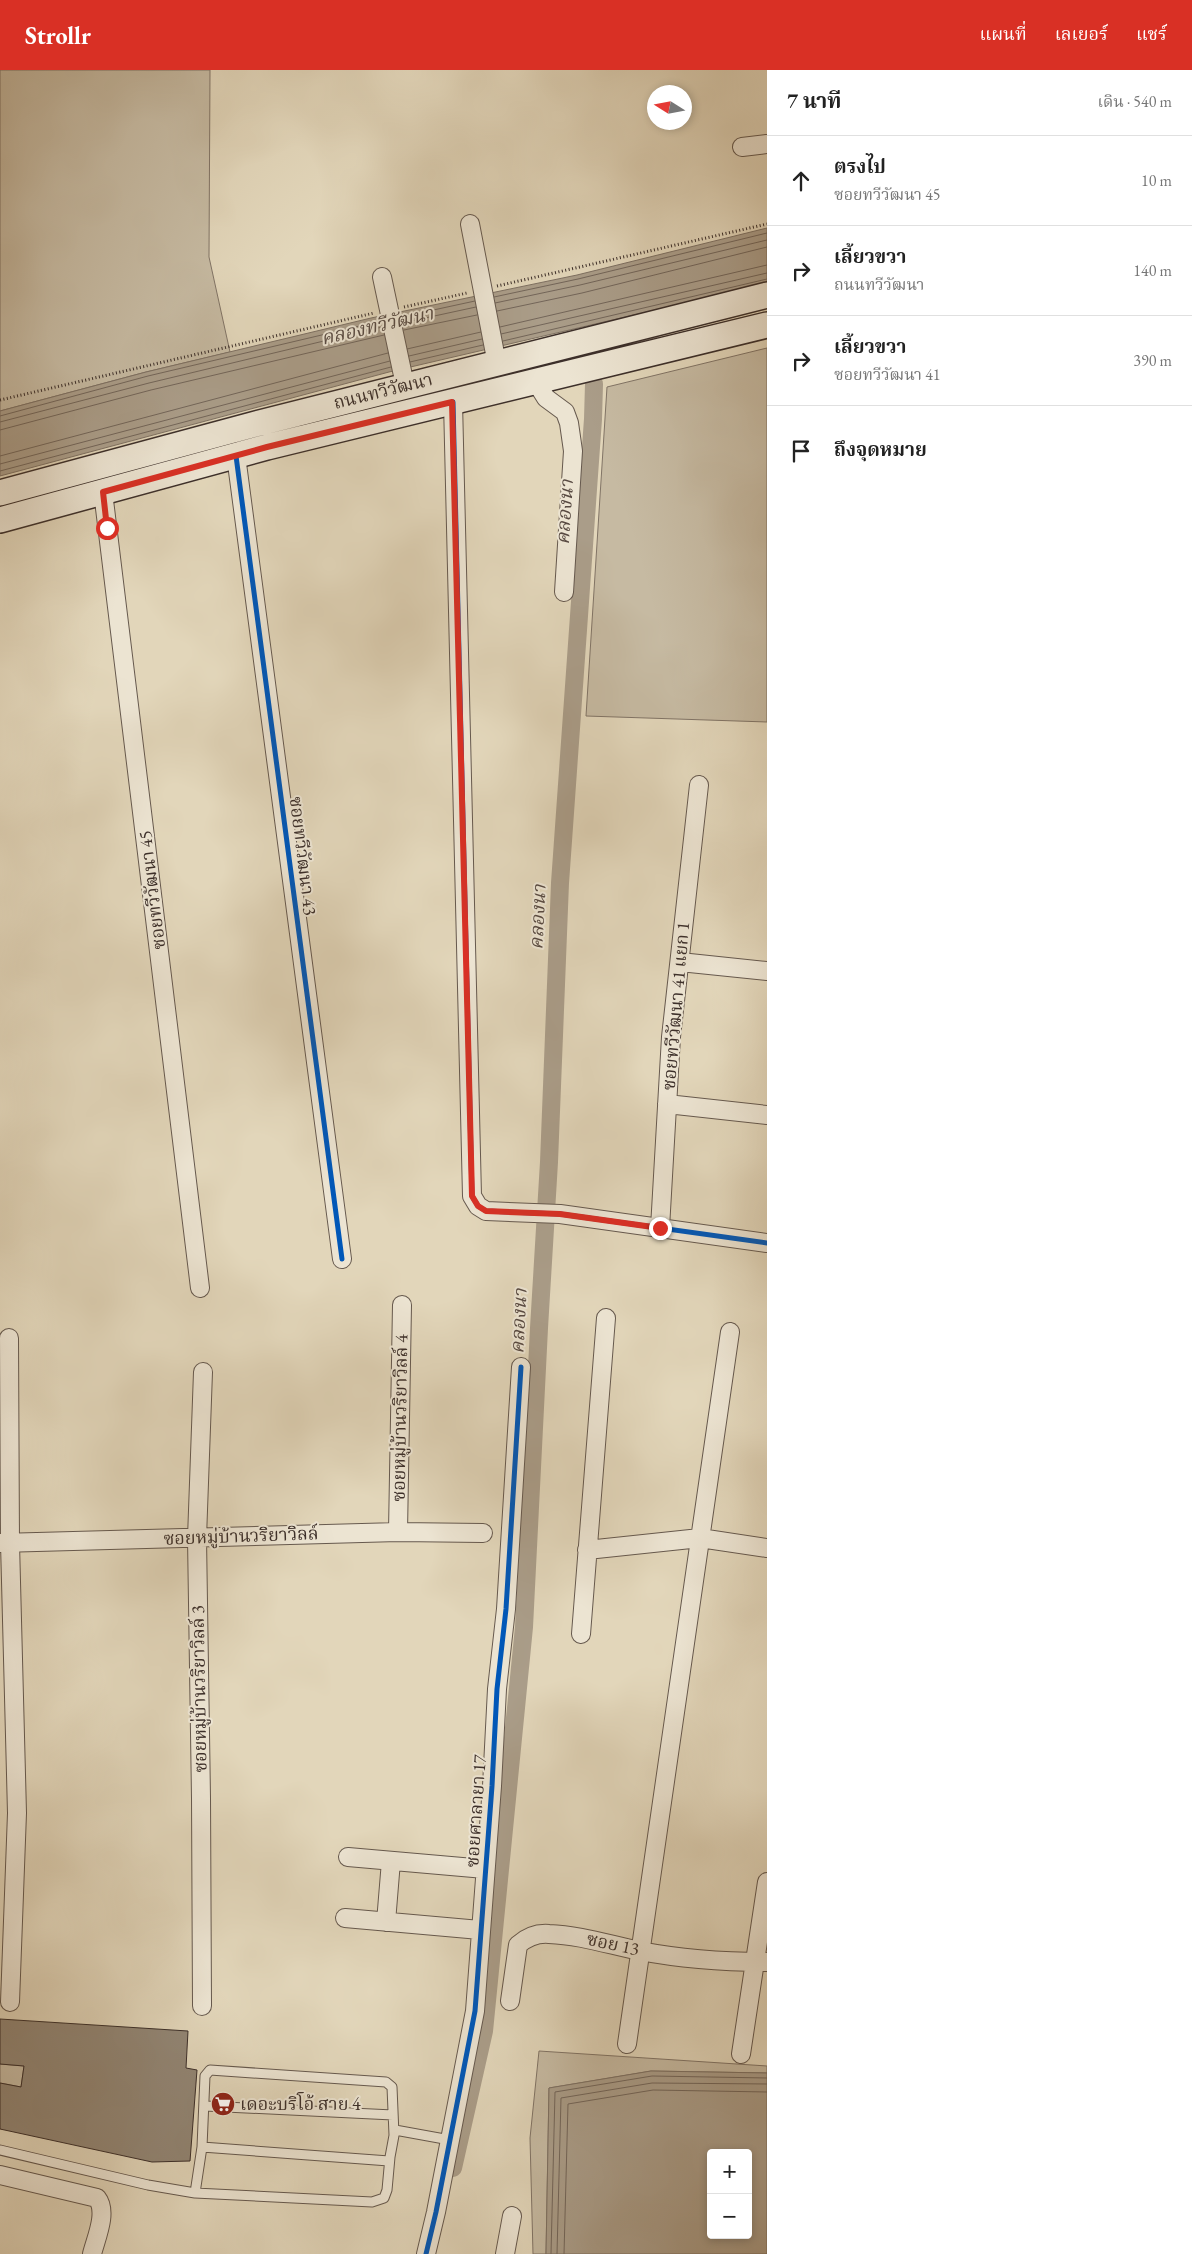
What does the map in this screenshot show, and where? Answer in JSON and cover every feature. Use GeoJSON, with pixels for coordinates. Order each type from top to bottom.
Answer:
{"type":"FeatureCollection","features":[{"type":"Feature","properties":{"kind":"main road","name":"ถนนทวีวัฒนา"},"geometry":{"type":"LineString","coordinates":[[0,493],[403,377],[495,354],[767,295]]}},
{"type":"Feature","properties":{"kind":"main road","name":"ถนนทวีวัฒนา"},"geometry":{"type":"LineString","coordinates":[[0,520],[236,456],[767,325]]}},
{"type":"Feature","properties":{"kind":"street"},"geometry":{"type":"LineString","coordinates":[[742,147],[767,144]]}},
{"type":"Feature","properties":{"kind":"street"},"geometry":{"type":"LineString","coordinates":[[470,224],[495,354]]}},
{"type":"Feature","properties":{"kind":"street"},"geometry":{"type":"LineString","coordinates":[[382,277],[403,377]]}},
{"type":"Feature","properties":{"kind":"street"},"geometry":{"type":"LineString","coordinates":[[536,382],[546,398],[565,412],[569,423],[573,451],[564,592]]}},
{"type":"Feature","properties":{"kind":"street"},"geometry":{"type":"LineString","coordinates":[[452,402],[472,1196],[478,1206],[486,1211],[560,1214],[767,1242]]}},
{"type":"Feature","properties":{"kind":"street","name":"ซอยทวีวัฒนา 43"},"geometry":{"type":"LineString","coordinates":[[236,456],[342,1259]]}},
{"type":"Feature","properties":{"kind":"street","name":"ซอยทวีวัฒนา 45"},"geometry":{"type":"LineString","coordinates":[[103,492],[200,1288]]}},
{"type":"Feature","properties":{"kind":"street","name":"ซอยทวีวัฒนา 41 แยก 1"},"geometry":{"type":"LineString","coordinates":[[660,1228],[671,1037],[699,785]]}},
{"type":"Feature","properties":{"kind":"street"},"geometry":{"type":"LineString","coordinates":[[680,962],[767,971]]}},
{"type":"Feature","properties":{"kind":"street"},"geometry":{"type":"LineString","coordinates":[[667,1104],[767,1115]]}},
{"type":"Feature","properties":{"kind":"street","name":"ซอยหมู่บ้านวริยาวิลล์ 4"},"geometry":{"type":"LineString","coordinates":[[398,1532],[402,1305]]}},
{"type":"Feature","properties":{"kind":"street"},"geometry":{"type":"LineString","coordinates":[[581,1634],[606,1318]]}},
{"type":"Feature","properties":{"kind":"street"},"geometry":{"type":"LineString","coordinates":[[627,2044],[730,1332]]}},
{"type":"Feature","properties":{"kind":"street"},"geometry":{"type":"LineString","coordinates":[[9,1338],[5,1543],[17,1813],[10,2002]]}},
{"type":"Feature","properties":{"kind":"street","name":"ซอยศาลายา 17"},"geometry":{"type":"LineString","coordinates":[[426,2254],[475,2011],[497,1689],[506,1609],[520,1367]]}},
{"type":"Feature","properties":{"kind":"street","name":"ซอยหมู่บ้านวริยาวิลล์ 3"},"geometry":{"type":"LineString","coordinates":[[202,2006],[197,1538],[203,1372]]}},
{"type":"Feature","properties":{"kind":"street","name":"ซอยหมู่บ้านวริยาวิลล์"},"geometry":{"type":"LineString","coordinates":[[5,1543],[398,1532],[483,1533]]}},
{"type":"Feature","properties":{"kind":"street"},"geometry":{"type":"LineString","coordinates":[[588,1550],[700,1538],[767,1548]]}},
{"type":"Feature","properties":{"kind":"street"},"geometry":{"type":"LineString","coordinates":[[348,1857],[486,1869]]}},
{"type":"Feature","properties":{"kind":"street"},"geometry":{"type":"LineString","coordinates":[[386,1922],[390,1861]]}},
{"type":"Feature","properties":{"kind":"street"},"geometry":{"type":"LineString","coordinates":[[741,2054],[761,1962],[767,1882]]}},
{"type":"Feature","properties":{"kind":"street"},"geometry":{"type":"LineString","coordinates":[[345,1918],[480,1930]]}},
{"type":"Feature","properties":{"kind":"street","name":"ซอย 13"},"geometry":{"type":"LineString","coordinates":[[510,2001],[518,1945],[528,1936],[547,1934],[573,1936],[641,1951],[693,1959],[761,1962]]}},
{"type":"Feature","properties":{"kind":"street"},"geometry":{"type":"LineString","coordinates":[[0,2175],[97,2198],[102,2211],[92,2254]]}},
{"type":"Feature","properties":{"kind":"street"},"geometry":{"type":"LineString","coordinates":[[505,2254],[512,2216]]}},
{"type":"Feature","properties":{"kind":"lane"},"geometry":{"type":"LineString","coordinates":[[195,2193],[202,2147],[205,2076],[210,2070],[386,2082],[392,2087],[394,2135]]}},
{"type":"Feature","properties":{"kind":"lane"},"geometry":{"type":"LineString","coordinates":[[205,2106],[393,2115]]}},
{"type":"Feature","properties":{"kind":"lane"},"geometry":{"type":"LineString","coordinates":[[0,2150],[148,2185],[195,2193],[372,2202],[384,2198],[387,2190],[389,2162],[395,2130],[450,2140]]}},
{"type":"Feature","properties":{"kind":"lane"},"geometry":{"type":"LineString","coordinates":[[202,2147],[389,2162]]}},
{"type":"Feature","properties":{"kind":"shaded area"},"geometry":{"type":"Polygon","coordinates":[[[0,70],[210,70],[209,257],[230,352],[0,411],[0,70]]]}},
{"type":"Feature","properties":{"kind":"shaded area"},"geometry":{"type":"Polygon","coordinates":[[[767,348],[767,722],[586,716],[607,387],[767,348]]]}},
{"type":"Feature","properties":{"kind":"shaded area"},"geometry":{"type":"Polygon","coordinates":[[[539,2051],[767,2066],[767,2073],[651,2071],[549,2088],[546,2254],[533,2254],[530,2138],[539,2051]]]}},
{"type":"Feature","properties":{"kind":"shaded area"},"geometry":{"type":"Polygon","coordinates":[[[0,2064],[24,2066],[21,2087],[0,2083],[0,2064]]]}},
{"type":"Feature","properties":{"kind":"water","name":"คลองทวีวัฒนา"},"geometry":{"type":"Polygon","coordinates":[[[767,228],[767,284],[389,372],[0,476],[0,411],[146,372],[371,318],[577,275],[767,228]]]}},
{"type":"Feature","properties":{"kind":"water"},"geometry":{"type":"Polygon","coordinates":[[[651,2071],[767,2073],[767,2254],[546,2254],[549,2088],[651,2071]]]}},
{"type":"Feature","properties":{"kind":"building"},"geometry":{"type":"Polygon","coordinates":[[[0,2019],[188,2031],[186,2068],[197,2070],[190,2161],[152,2162],[0,2129],[0,2083],[21,2087],[24,2066],[0,2064],[0,2019]]]}},
{"type":"Feature","properties":{"kind":"waterway","name":"คลองนา"},"geometry":{"type":"LineString","coordinates":[[453,2168],[484,2031],[524,1627],[549,1162],[560,883],[594,384]]}},
{"type":"Feature","properties":{"kind":"cycle path"},"geometry":{"type":"LineString","coordinates":[[453,402],[472,1196],[478,1206],[486,1211],[560,1214],[767,1243]]}},
{"type":"Feature","properties":{"kind":"cycle path"},"geometry":{"type":"LineString","coordinates":[[236,456],[342,1259]]}},
{"type":"Feature","properties":{"kind":"cycle path"},"geometry":{"type":"LineString","coordinates":[[426,2254],[436,2212],[475,2011],[492,1786],[497,1689],[506,1609],[521,1367]]}},
{"type":"Feature","properties":{"kind":"place","name":"เดอะบริโอ้ สาย 4"},"geometry":{"type":"Point","coordinates":[223,2104]}},
{"type":"Feature","properties":{"kind":"route"},"geometry":{"type":"LineString","coordinates":[[107,528],[103,492],[267,447],[452,402],[472,1196],[478,1206],[486,1211],[560,1214],[660,1228]]}}]}
